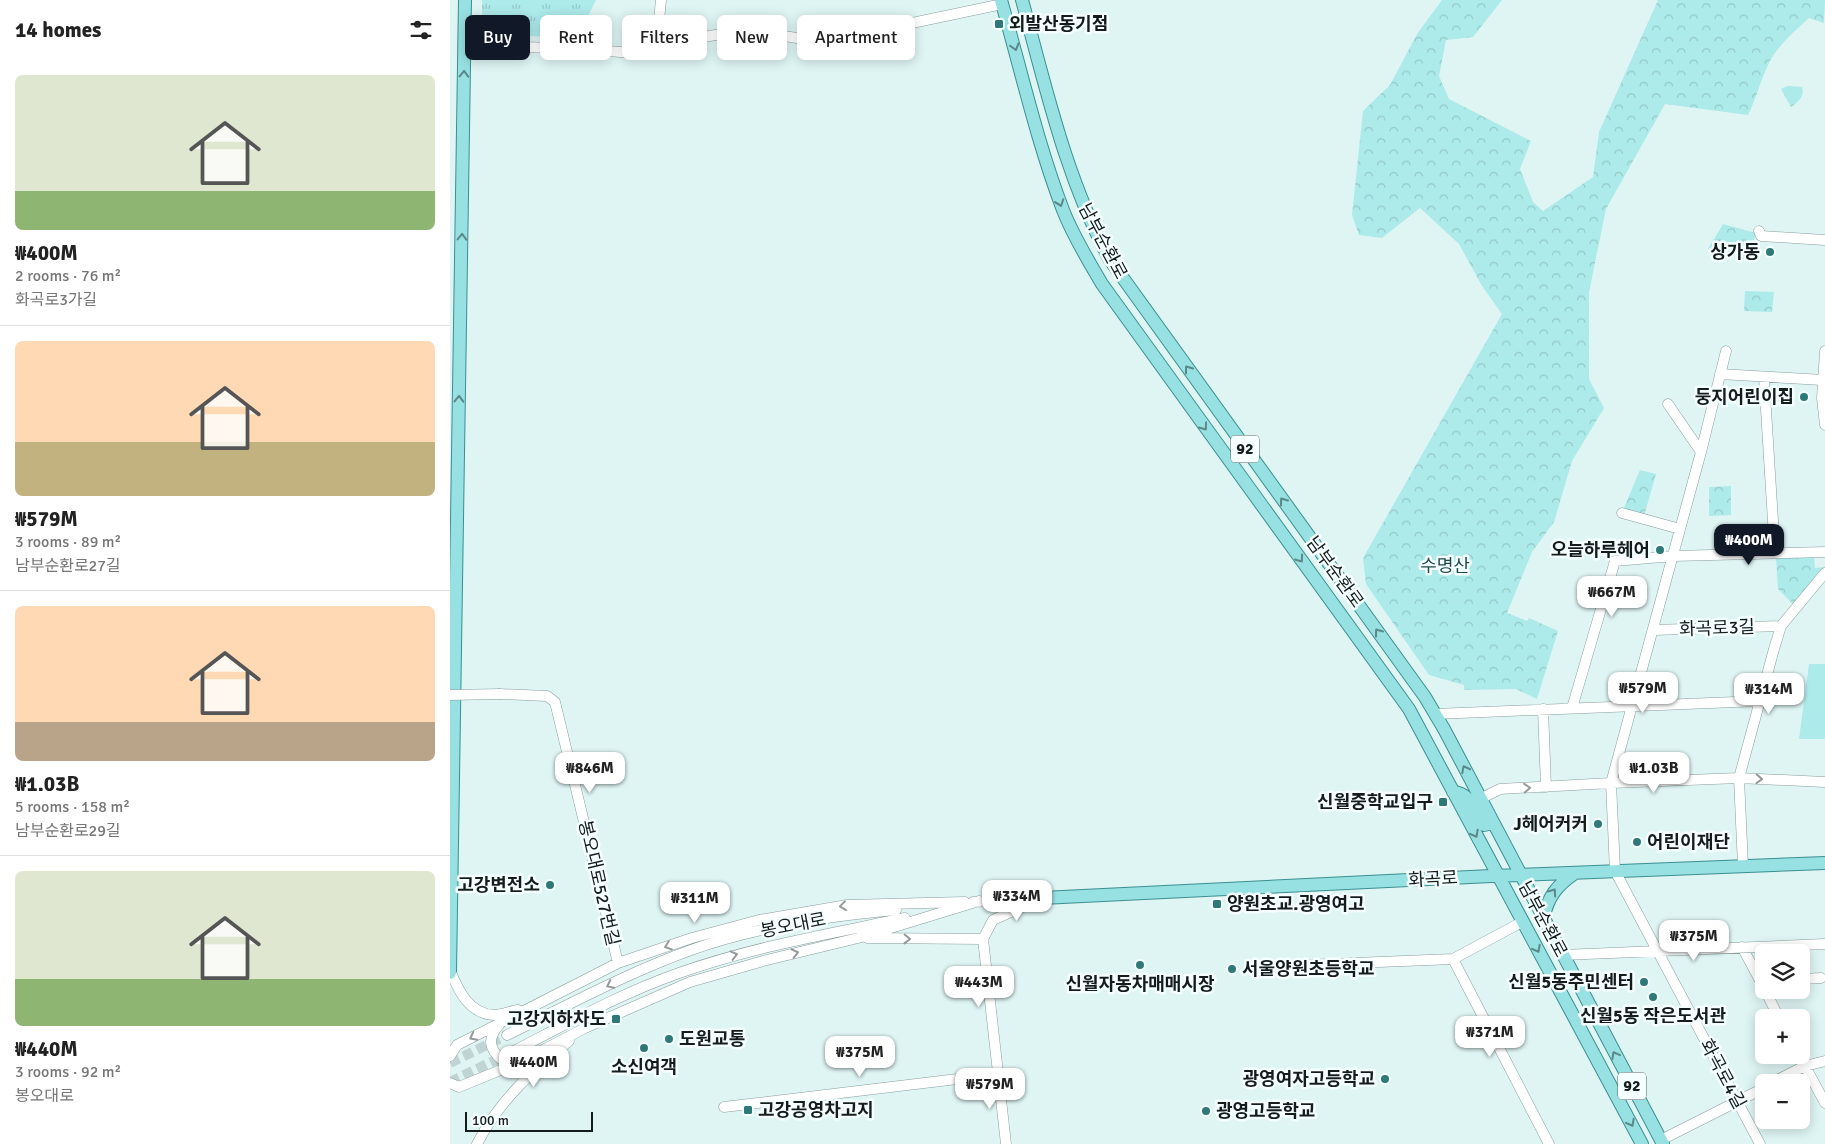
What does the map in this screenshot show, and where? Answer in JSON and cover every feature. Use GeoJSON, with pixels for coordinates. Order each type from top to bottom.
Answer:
{"type":"FeatureCollection","features":[{"type":"Feature","properties":{"kind":"main road"},"geometry":{"type":"LineString","coordinates":[[465,0],[465,15]]}},
{"type":"Feature","properties":{"kind":"main road","name":"남부순환로"},"geometry":{"type":"LineString","coordinates":[[1022,0],[1065,156],[1083,205],[1110,260],[1425,697],[1662,1142]]}},
{"type":"Feature","properties":{"kind":"main road","name":"남부순환로"},"geometry":{"type":"LineString","coordinates":[[1002,2],[1051,177],[1063,211],[1080,248],[1113,300],[1409,709],[1642,1144]]}},
{"type":"Feature","properties":{"kind":"main road"},"geometry":{"type":"LineString","coordinates":[[450,971],[465,45]]}},
{"type":"Feature","properties":{"kind":"main road"},"geometry":{"type":"LineString","coordinates":[[1453,792],[1464,795],[1471,802],[1484,825],[1489,824],[1491,820]]}},
{"type":"Feature","properties":{"kind":"main road","name":"화곡로"},"geometry":{"type":"LineString","coordinates":[[1042,898],[1497,875],[1825,863]]}},
{"type":"Feature","properties":{"kind":"main road"},"geometry":{"type":"LineString","coordinates":[[1543,919],[1546,904],[1555,888],[1575,873]]}},
{"type":"Feature","properties":{"kind":"main road"},"geometry":{"type":"LineString","coordinates":[[1523,925],[1526,919],[1533,917],[1546,937],[1552,937]]}},
{"type":"Feature","properties":{"kind":"street"},"geometry":{"type":"LineString","coordinates":[[660,15],[661,0]]}},
{"type":"Feature","properties":{"kind":"street","name":"남부순환로"},"geometry":{"type":"LineString","coordinates":[[707,37],[728,33],[760,32],[822,42],[1002,2]]}},
{"type":"Feature","properties":{"kind":"street","name":"남부순환로"},"geometry":{"type":"LineString","coordinates":[[530,47],[622,52]]}},
{"type":"Feature","properties":{"kind":"street"},"geometry":{"type":"LineString","coordinates":[[1759,231],[1761,236],[1825,240]]}},
{"type":"Feature","properties":{"kind":"street","name":"화곡로3길"},"geometry":{"type":"LineString","coordinates":[[1616,871],[1611,783],[1701,452],[1726,351]]}},
{"type":"Feature","properties":{"kind":"street"},"geometry":{"type":"LineString","coordinates":[[1825,351],[1823,380],[1825,425]]}},
{"type":"Feature","properties":{"kind":"street"},"geometry":{"type":"LineString","coordinates":[[1720,374],[1823,380]]}},
{"type":"Feature","properties":{"kind":"street"},"geometry":{"type":"LineString","coordinates":[[1764,378],[1775,553]]}},
{"type":"Feature","properties":{"kind":"street"},"geometry":{"type":"LineString","coordinates":[[1668,404],[1701,452]]}},
{"type":"Feature","properties":{"kind":"street"},"geometry":{"type":"LineString","coordinates":[[1622,514],[1680,529]]}},
{"type":"Feature","properties":{"kind":"street"},"geometry":{"type":"LineString","coordinates":[[1572,708],[1615,561],[1673,556],[1825,552]]}},
{"type":"Feature","properties":{"kind":"street"},"geometry":{"type":"LineString","coordinates":[[1743,866],[1738,778],[1781,626],[1825,573]]}},
{"type":"Feature","properties":{"kind":"street","name":"화곡로3길"},"geometry":{"type":"LineString","coordinates":[[1653,630],[1781,626]]}},
{"type":"Feature","properties":{"kind":"street","name":"봉오대로527번길"},"geometry":{"type":"LineString","coordinates":[[450,695],[500,694],[547,696],[555,702],[618,964]]}},
{"type":"Feature","properties":{"kind":"street"},"geometry":{"type":"LineString","coordinates":[[1435,714],[1760,701]]}},
{"type":"Feature","properties":{"kind":"street"},"geometry":{"type":"LineString","coordinates":[[1543,709],[1546,787]]}},
{"type":"Feature","properties":{"kind":"street"},"geometry":{"type":"LineString","coordinates":[[1480,800],[1500,790],[1611,783],[1738,778],[1825,782]]}},
{"type":"Feature","properties":{"kind":"street","name":"화곡로4길"},"geometry":{"type":"LineString","coordinates":[[1616,871],[1760,1144]]}},
{"type":"Feature","properties":{"kind":"street"},"geometry":{"type":"LineString","coordinates":[[1006,1144],[983,939],[994,920],[1042,898]]}},
{"type":"Feature","properties":{"kind":"street","name":"봉오대로"},"geometry":{"type":"LineString","coordinates":[[508,1035],[626,977],[691,950],[746,934],[848,914],[1042,898]]}},
{"type":"Feature","properties":{"kind":"street"},"geometry":{"type":"LineString","coordinates":[[450,1056],[457,1045],[618,964],[692,938],[759,920],[847,905],[979,902]]}},
{"type":"Feature","properties":{"kind":"street"},"geometry":{"type":"LineString","coordinates":[[450,1083],[458,1087],[520,1062],[585,1028],[690,982],[763,961],[858,938],[979,902]]}},
{"type":"Feature","properties":{"kind":"street","name":"봉오대로"},"geometry":{"type":"LineString","coordinates":[[514,1051],[627,994],[678,973],[730,956],[979,902]]}},
{"type":"Feature","properties":{"kind":"street"},"geometry":{"type":"LineString","coordinates":[[1306,965],[1453,959],[1523,925]]}},
{"type":"Feature","properties":{"kind":"street"},"geometry":{"type":"LineString","coordinates":[[858,938],[983,939]]}},
{"type":"Feature","properties":{"kind":"street"},"geometry":{"type":"LineString","coordinates":[[1562,955],[1825,944]]}},
{"type":"Feature","properties":{"kind":"street"},"geometry":{"type":"LineString","coordinates":[[1742,947],[1755,972]]}},
{"type":"Feature","properties":{"kind":"street"},"geometry":{"type":"LineString","coordinates":[[1453,959],[1549,1144]]}},
{"type":"Feature","properties":{"kind":"street"},"geometry":{"type":"LineString","coordinates":[[450,971],[456,987],[467,1003],[485,1012],[495,1015],[531,1007]]}},
{"type":"Feature","properties":{"kind":"street"},"geometry":{"type":"LineString","coordinates":[[1810,979],[1821,978]]}},
{"type":"Feature","properties":{"kind":"street"},"geometry":{"type":"LineString","coordinates":[[502,1022],[494,1030],[490,1040],[491,1049],[502,1060],[520,1062]]}},
{"type":"Feature","properties":{"kind":"street"},"geometry":{"type":"LineString","coordinates":[[477,1144],[498,1110],[517,1086],[585,1028]]}},
{"type":"Feature","properties":{"kind":"street"},"geometry":{"type":"LineString","coordinates":[[1790,1074],[1805,1066],[1825,1061]]}},
{"type":"Feature","properties":{"kind":"street"},"geometry":{"type":"LineString","coordinates":[[1805,1066],[1825,1103]]}},
{"type":"Feature","properties":{"kind":"street"},"geometry":{"type":"LineString","coordinates":[[724,1108],[999,1074]]}},
{"type":"Feature","properties":{"kind":"street"},"geometry":{"type":"LineString","coordinates":[[1662,1142],[1755,1092]]}},
{"type":"Feature","properties":{"kind":"green space"},"geometry":{"type":"Polygon","coordinates":[[[482,0],[596,0],[588,15],[540,15],[540,36],[530,36],[530,15],[482,15],[482,0]]]}},
{"type":"Feature","properties":{"kind":"green space","name":"수명산"},"geometry":{"type":"Polygon","coordinates":[[[1442,0],[1502,0],[1473,37],[1446,40],[1439,76],[1449,99],[1531,141],[1520,169],[1533,202],[1543,211],[1593,177],[1599,132],[1658,0],[1825,0],[1824,23],[1809,18],[1786,40],[1771,58],[1748,115],[1665,104],[1606,209],[1589,292],[1589,379],[1604,408],[1572,461],[1554,522],[1532,552],[1507,613],[1527,621],[1529,618],[1558,631],[1537,699],[1516,689],[1464,690],[1464,685],[1429,675],[1366,584],[1363,558],[1502,314],[1482,286],[1459,244],[1420,208],[1382,238],[1359,235],[1352,215],[1363,111],[1390,85],[1417,34],[1442,0]]]}},
{"type":"Feature","properties":{"kind":"green space"},"geometry":{"type":"Polygon","coordinates":[[[1787,86],[1802,87],[1803,91],[1800,99],[1791,107],[1781,89],[1787,86]]]}},
{"type":"Feature","properties":{"kind":"green space"},"geometry":{"type":"Polygon","coordinates":[[[1723,224],[1756,233],[1748,260],[1708,249],[1723,224]]]}},
{"type":"Feature","properties":{"kind":"green space"},"geometry":{"type":"Polygon","coordinates":[[[1745,291],[1774,292],[1772,312],[1744,311],[1745,291]]]}},
{"type":"Feature","properties":{"kind":"green space"},"geometry":{"type":"Polygon","coordinates":[[[1640,470],[1656,474],[1644,516],[1623,510],[1640,470]]]}},
{"type":"Feature","properties":{"kind":"green space"},"geometry":{"type":"Polygon","coordinates":[[[1731,486],[1731,515],[1709,516],[1709,487],[1731,486]]]}},
{"type":"Feature","properties":{"kind":"green space"},"geometry":{"type":"Polygon","coordinates":[[[1814,556],[1815,568],[1825,567],[1793,604],[1778,589],[1776,557],[1814,556]]]}},
{"type":"Feature","properties":{"kind":"green space"},"geometry":{"type":"Polygon","coordinates":[[[1809,664],[1825,664],[1825,739],[1799,739],[1809,664]]]}},
{"type":"Feature","properties":{"kind":"tunnel"},"geometry":{"type":"LineString","coordinates":[[450,1063],[507,1035]]}},
{"type":"Feature","properties":{"kind":"tunnel"},"geometry":{"type":"LineString","coordinates":[[450,1082],[514,1051]]}},
{"type":"Feature","properties":{"kind":"place","name":"외발산동기점"},"geometry":{"type":"Point","coordinates":[999,24]}},
{"type":"Feature","properties":{"kind":"place","name":"상가동"},"geometry":{"type":"Point","coordinates":[1770,252]}},
{"type":"Feature","properties":{"kind":"place","name":"둥지어린이집"},"geometry":{"type":"Point","coordinates":[1804,397]}},
{"type":"Feature","properties":{"kind":"place","name":"오늘하루헤어"},"geometry":{"type":"Point","coordinates":[1660,550]}},
{"type":"Feature","properties":{"kind":"place","name":"신월중학교입구"},"geometry":{"type":"Point","coordinates":[1443,802]}},
{"type":"Feature","properties":{"kind":"place","name":"J헤어커커"},"geometry":{"type":"Point","coordinates":[1598,824]}},
{"type":"Feature","properties":{"kind":"place","name":"어린이재단"},"geometry":{"type":"Point","coordinates":[1637,842]}},
{"type":"Feature","properties":{"kind":"place","name":"고강변전소"},"geometry":{"type":"Point","coordinates":[550,885]}},
{"type":"Feature","properties":{"kind":"place","name":"양원초교.광영여고"},"geometry":{"type":"Point","coordinates":[1217,904]}},
{"type":"Feature","properties":{"kind":"place","name":"신월자동차매매시장"},"geometry":{"type":"Point","coordinates":[1140,965]}},
{"type":"Feature","properties":{"kind":"place","name":"서울양원초등학교"},"geometry":{"type":"Point","coordinates":[1232,969]}},
{"type":"Feature","properties":{"kind":"place","name":"신월5동주민센터"},"geometry":{"type":"Point","coordinates":[1644,982]}},
{"type":"Feature","properties":{"kind":"place","name":"신월5동 작은도서관"},"geometry":{"type":"Point","coordinates":[1653,997]}},
{"type":"Feature","properties":{"kind":"place","name":"고강지하차도"},"geometry":{"type":"Point","coordinates":[616,1019]}},
{"type":"Feature","properties":{"kind":"place","name":"도원교통"},"geometry":{"type":"Point","coordinates":[669,1039]}},
{"type":"Feature","properties":{"kind":"place","name":"소신여객"},"geometry":{"type":"Point","coordinates":[644,1048]}},
{"type":"Feature","properties":{"kind":"place","name":"광영여자고등학교"},"geometry":{"type":"Point","coordinates":[1385,1079]}},
{"type":"Feature","properties":{"kind":"place","name":"고강공영차고지"},"geometry":{"type":"Point","coordinates":[748,1110]}},
{"type":"Feature","properties":{"kind":"place","name":"광영고등학교"},"geometry":{"type":"Point","coordinates":[1206,1111]}}]}
